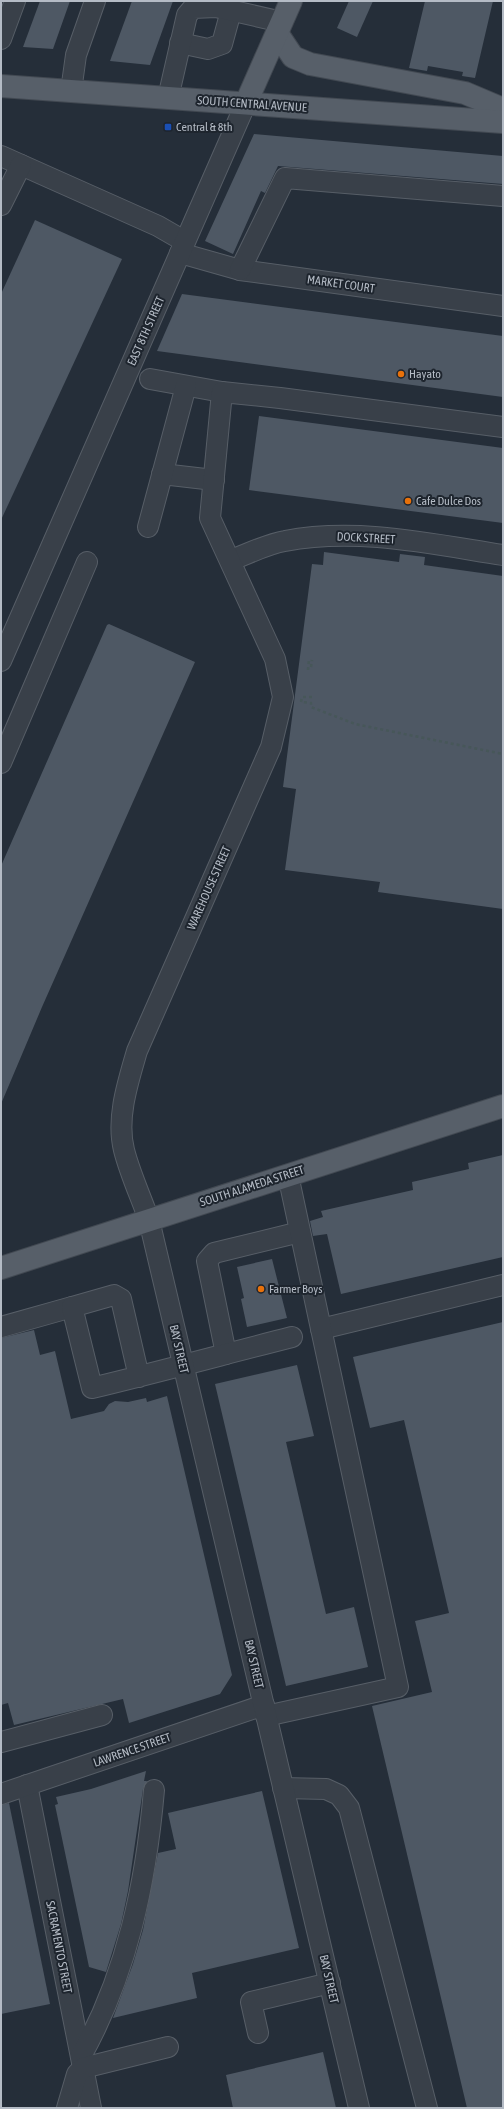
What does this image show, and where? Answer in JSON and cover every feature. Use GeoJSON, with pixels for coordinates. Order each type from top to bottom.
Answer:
{"type":"FeatureCollection","features":[{"type":"Feature","properties":{"kind":"main road","name":"EAST 8TH STREET"},"geometry":{"type":"LineString","coordinates":[[246,103],[291,1]]}},
{"type":"Feature","properties":{"kind":"main road"},"geometry":{"type":"LineString","coordinates":[[279,28],[294,57],[310,64],[465,93],[503,109]]}},
{"type":"Feature","properties":{"kind":"main road","name":"SOUTH CENTRAL AVENUE"},"geometry":{"type":"LineString","coordinates":[[1,86],[503,122]]}},
{"type":"Feature","properties":{"kind":"main road","name":"SOUTH ALAMEDA STREET"},"geometry":{"type":"LineString","coordinates":[[1,1268],[503,1106]]}},
{"type":"Feature","properties":{"kind":"street"},"geometry":{"type":"LineString","coordinates":[[1,39],[15,1]]}},
{"type":"Feature","properties":{"kind":"street"},"geometry":{"type":"LineString","coordinates":[[71,92],[76,55],[95,1]]}},
{"type":"Feature","properties":{"kind":"street"},"geometry":{"type":"LineString","coordinates":[[168,98],[186,15],[193,8],[216,7],[279,28]]}},
{"type":"Feature","properties":{"kind":"street"},"geometry":{"type":"LineString","coordinates":[[180,43],[208,48],[222,44],[231,11]]}},
{"type":"Feature","properties":{"kind":"street","name":"EAST 8TH STREET"},"geometry":{"type":"LineString","coordinates":[[1,661],[246,103]]}},
{"type":"Feature","properties":{"kind":"street","name":"MARKET COURT"},"geometry":{"type":"LineString","coordinates":[[1,156],[158,226],[182,247],[240,270],[503,306]]}},
{"type":"Feature","properties":{"kind":"street"},"geometry":{"type":"LineString","coordinates":[[1,205],[21,165]]}},
{"type":"Feature","properties":{"kind":"street"},"geometry":{"type":"LineString","coordinates":[[240,270],[285,178],[503,196]]}},
{"type":"Feature","properties":{"kind":"street"},"geometry":{"type":"LineString","coordinates":[[150,379],[222,392],[280,398],[503,427]]}},
{"type":"Feature","properties":{"kind":"street"},"geometry":{"type":"LineString","coordinates":[[148,527],[186,386]]}},
{"type":"Feature","properties":{"kind":"street","name":"WAREHOUSE STREET"},"geometry":{"type":"LineString","coordinates":[[148,1220],[124,1150],[122,1120],[129,1076],[137,1051],[271,747],[283,697],[275,658],[231,560],[210,518],[222,392]]}},
{"type":"Feature","properties":{"kind":"street"},"geometry":{"type":"LineString","coordinates":[[162,474],[214,480]]}},
{"type":"Feature","properties":{"kind":"street","name":"DOCK STREET"},"geometry":{"type":"LineString","coordinates":[[231,560],[284,541],[338,536],[389,539],[503,555]]}},
{"type":"Feature","properties":{"kind":"street"},"geometry":{"type":"LineString","coordinates":[[1,763],[88,562]]}},
{"type":"Feature","properties":{"kind":"street"},"geometry":{"type":"LineString","coordinates":[[288,1175],[321,1329],[503,1285]]}},
{"type":"Feature","properties":{"kind":"street","name":"BAY STREET"},"geometry":{"type":"LineString","coordinates":[[148,1220],[359,2108]]}},
{"type":"Feature","properties":{"kind":"street"},"geometry":{"type":"LineString","coordinates":[[226,1354],[207,1261],[214,1253],[300,1232]]}},
{"type":"Feature","properties":{"kind":"street"},"geometry":{"type":"LineString","coordinates":[[1,1327],[114,1295],[121,1299],[139,1377]]}},
{"type":"Feature","properties":{"kind":"street"},"geometry":{"type":"LineString","coordinates":[[72,1307],[92,1388],[292,1337]]}},
{"type":"Feature","properties":{"kind":"street","name":"LAWRENCE STREET"},"geometry":{"type":"LineString","coordinates":[[1,1794],[265,1711],[398,1687],[321,1329]]}},
{"type":"Feature","properties":{"kind":"street"},"geometry":{"type":"LineString","coordinates":[[1,1742],[102,1715]]}},
{"type":"Feature","properties":{"kind":"street","name":"SACRAMENTO STREET"},"geometry":{"type":"LineString","coordinates":[[28,1786],[92,2108]]}},
{"type":"Feature","properties":{"kind":"street"},"geometry":{"type":"LineString","coordinates":[[283,1788],[326,1789],[338,1795],[349,1808],[427,2108]]}},
{"type":"Feature","properties":{"kind":"street"},"geometry":{"type":"LineString","coordinates":[[67,2108],[77,2074],[106,2008],[133,1924],[148,1852],[154,1790]]}},
{"type":"Feature","properties":{"kind":"street"},"geometry":{"type":"LineString","coordinates":[[258,2034],[251,2002],[330,1983]]}},
{"type":"Feature","properties":{"kind":"street"},"geometry":{"type":"LineString","coordinates":[[82,2062],[168,2047]]}},
{"type":"Feature","properties":{"kind":"path"},"geometry":{"type":"LineString","coordinates":[[308,670],[311,659],[311,667]]}},
{"type":"Feature","properties":{"kind":"path"},"geometry":{"type":"LineString","coordinates":[[303,697],[312,698]]}},
{"type":"Feature","properties":{"kind":"path"},"geometry":{"type":"LineString","coordinates":[[301,702],[311,703],[311,707],[355,724],[503,754]]}},
{"type":"Feature","properties":{"kind":"building"},"geometry":{"type":"Polygon","coordinates":[[[40,1],[70,1],[53,49],[23,47],[40,1]]]}},
{"type":"Feature","properties":{"kind":"building"},"geometry":{"type":"Polygon","coordinates":[[[132,1],[173,1],[150,65],[110,61],[132,1]]]}},
{"type":"Feature","properties":{"kind":"building"},"geometry":{"type":"Polygon","coordinates":[[[349,1],[373,1],[357,37],[337,28],[349,1]]]}},
{"type":"Feature","properties":{"kind":"building"},"geometry":{"type":"Polygon","coordinates":[[[425,1],[493,1],[475,78],[462,76],[463,72],[428,66],[427,71],[409,68],[425,1]]]}},
{"type":"Feature","properties":{"kind":"building"},"geometry":{"type":"Polygon","coordinates":[[[254,134],[503,156],[503,184],[278,166],[265,193],[261,191],[233,254],[205,241],[254,134]]]}},
{"type":"Feature","properties":{"kind":"building"},"geometry":{"type":"Polygon","coordinates":[[[35,220],[122,259],[1,520],[1,294],[35,220]]]}},
{"type":"Feature","properties":{"kind":"building"},"geometry":{"type":"Polygon","coordinates":[[[182,294],[503,336],[503,397],[157,351],[182,294]]]}},
{"type":"Feature","properties":{"kind":"building"},"geometry":{"type":"Polygon","coordinates":[[[259,416],[503,448],[503,523],[249,490],[259,416]]]}},
{"type":"Feature","properties":{"kind":"building"},"geometry":{"type":"Polygon","coordinates":[[[324,552],[399,562],[400,554],[425,557],[424,565],[503,576],[503,909],[378,892],[380,882],[285,870],[296,789],[283,787],[312,564],[323,565],[324,552]]]}},
{"type":"Feature","properties":{"kind":"building"},"geometry":{"type":"Polygon","coordinates":[[[109,624],[195,662],[42,1007],[1,1104],[1,866],[107,625],[109,624]]]}},
{"type":"Feature","properties":{"kind":"building"},"geometry":{"type":"Polygon","coordinates":[[[503,1155],[503,1257],[341,1294],[327,1234],[313,1236],[310,1221],[323,1217],[321,1211],[413,1190],[412,1182],[469,1169],[468,1163],[503,1155]]]}},
{"type":"Feature","properties":{"kind":"building","name":"Farmer Boys"},"geometry":{"type":"Polygon","coordinates":[[[272,1259],[287,1318],[247,1327],[241,1299],[244,1298],[237,1267],[272,1259]]]}},
{"type":"Feature","properties":{"kind":"building"},"geometry":{"type":"Polygon","coordinates":[[[503,1322],[503,2108],[467,2108],[372,1706],[432,1692],[415,1621],[449,1613],[404,1420],[370,1428],[353,1357],[503,1322]]]}},
{"type":"Feature","properties":{"kind":"building"},"geometry":{"type":"Polygon","coordinates":[[[34,1330],[40,1355],[55,1351],[71,1419],[104,1411],[109,1404],[115,1401],[128,1402],[146,1398],[147,1402],[167,1396],[232,1675],[220,1694],[129,1723],[123,1699],[14,1725],[8,1703],[1,1705],[1,1338],[34,1330]]]}},
{"type":"Feature","properties":{"kind":"building"},"geometry":{"type":"Polygon","coordinates":[[[297,1365],[314,1436],[286,1442],[326,1614],[354,1607],[368,1667],[286,1686],[215,1384],[297,1365]]]}},
{"type":"Feature","properties":{"kind":"building"},"geometry":{"type":"Polygon","coordinates":[[[146,1771],[144,1781],[147,1781],[143,1789],[128,1891],[121,1924],[106,1972],[89,1967],[55,1805],[58,1804],[56,1797],[91,1789],[146,1771]]]}},
{"type":"Feature","properties":{"kind":"building"},"geometry":{"type":"Polygon","coordinates":[[[262,1791],[299,1948],[192,1973],[197,1998],[113,2018],[133,1964],[143,1930],[158,1853],[176,1849],[168,1813],[262,1791]]]}},
{"type":"Feature","properties":{"kind":"building"},"geometry":{"type":"Polygon","coordinates":[[[9,1803],[50,2004],[1,2014],[1,1805],[9,1803]]]}},
{"type":"Feature","properties":{"kind":"building"},"geometry":{"type":"Polygon","coordinates":[[[323,2052],[336,2108],[233,2108],[226,2075],[323,2052]]]}},
{"type":"Feature","properties":{"kind":"place","name":"Central & 8th"},"geometry":{"type":"Point","coordinates":[168,127]}},
{"type":"Feature","properties":{"kind":"place","name":"Hayato"},"geometry":{"type":"Point","coordinates":[401,374]}},
{"type":"Feature","properties":{"kind":"place","name":"Cafe Dulce Dos"},"geometry":{"type":"Point","coordinates":[408,501]}},
{"type":"Feature","properties":{"kind":"place","name":"Farmer Boys"},"geometry":{"type":"Point","coordinates":[261,1289]}}]}
